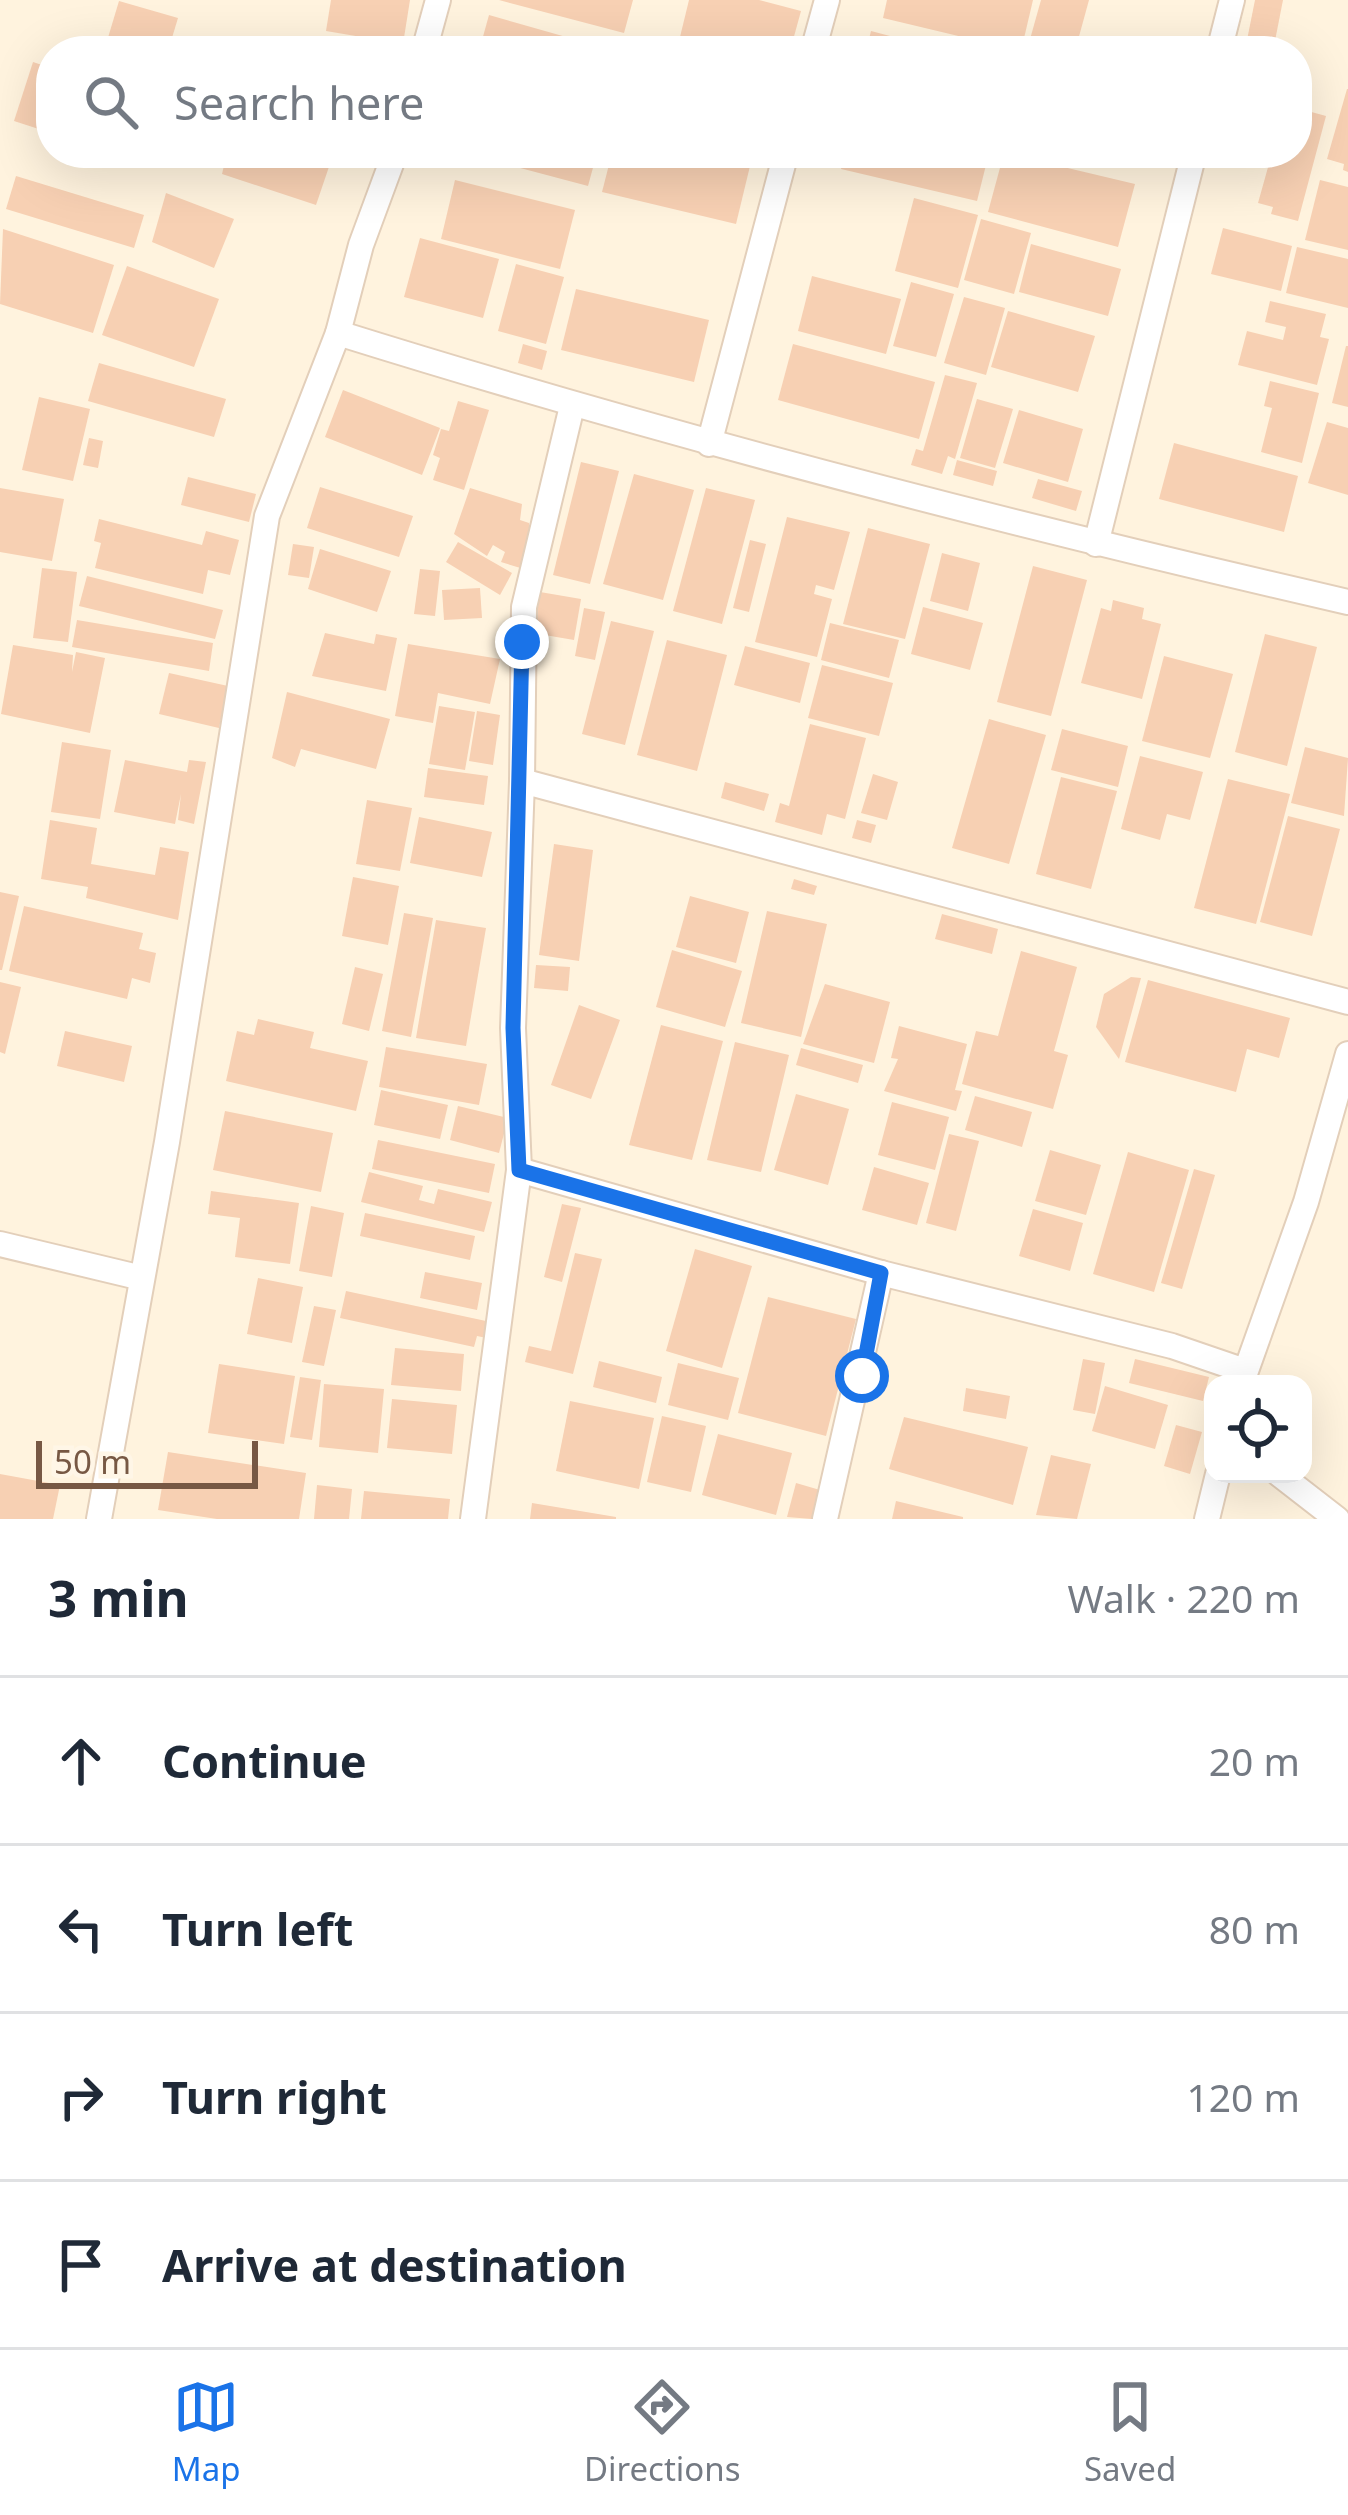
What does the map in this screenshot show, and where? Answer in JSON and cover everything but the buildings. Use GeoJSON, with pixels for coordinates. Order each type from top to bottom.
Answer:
{"type":"FeatureCollection","features":[{"type":"Feature","properties":{"kind":"street"},"geometry":{"type":"LineString","coordinates":[[428,36],[438,0]]}},
{"type":"Feature","properties":{"kind":"street"},"geometry":{"type":"LineString","coordinates":[[817,36],[827,0]]}},
{"type":"Feature","properties":{"kind":"street"},"geometry":{"type":"LineString","coordinates":[[1224,36],[1232,0]]}},
{"type":"Feature","properties":{"kind":"street"},"geometry":{"type":"LineString","coordinates":[[99,1519],[267,515],[338,333],[361,244],[389,168]]}},
{"type":"Feature","properties":{"kind":"street"},"geometry":{"type":"LineString","coordinates":[[709,444],[782,168]]}},
{"type":"Feature","properties":{"kind":"street"},"geometry":{"type":"LineString","coordinates":[[1096,544],[1190,168]]}},
{"type":"Feature","properties":{"kind":"street"},"geometry":{"type":"LineString","coordinates":[[338,333],[709,444],[1096,544],[1348,602]]}},
{"type":"Feature","properties":{"kind":"street"},"geometry":{"type":"LineString","coordinates":[[472,1519],[519,1170],[513,1028],[524,607],[572,406]]}},
{"type":"Feature","properties":{"kind":"street"},"geometry":{"type":"LineString","coordinates":[[522,781],[1348,1002]]}},
{"type":"Feature","properties":{"kind":"street"},"geometry":{"type":"LineString","coordinates":[[1244,1375],[1306,1202],[1346,1068]]}},
{"type":"Feature","properties":{"kind":"street"},"geometry":{"type":"LineString","coordinates":[[519,1170],[881,1273],[1172,1346],[1238,1375]]}},
{"type":"Feature","properties":{"kind":"street"},"geometry":{"type":"LineString","coordinates":[[0,1244],[142,1278]]}},
{"type":"Feature","properties":{"kind":"street"},"geometry":{"type":"LineString","coordinates":[[825,1519],[881,1273]]}},
{"type":"Feature","properties":{"kind":"street"},"geometry":{"type":"LineString","coordinates":[[1207,1519],[1216,1483]]}},
{"type":"Feature","properties":{"kind":"street"},"geometry":{"type":"LineString","coordinates":[[1291,1483],[1336,1519]]}},
{"type":"Feature","properties":{"kind":"route"},"geometry":{"type":"LineString","coordinates":[[522,642],[513,1028],[519,1170],[881,1273],[862,1376]]}}]}
